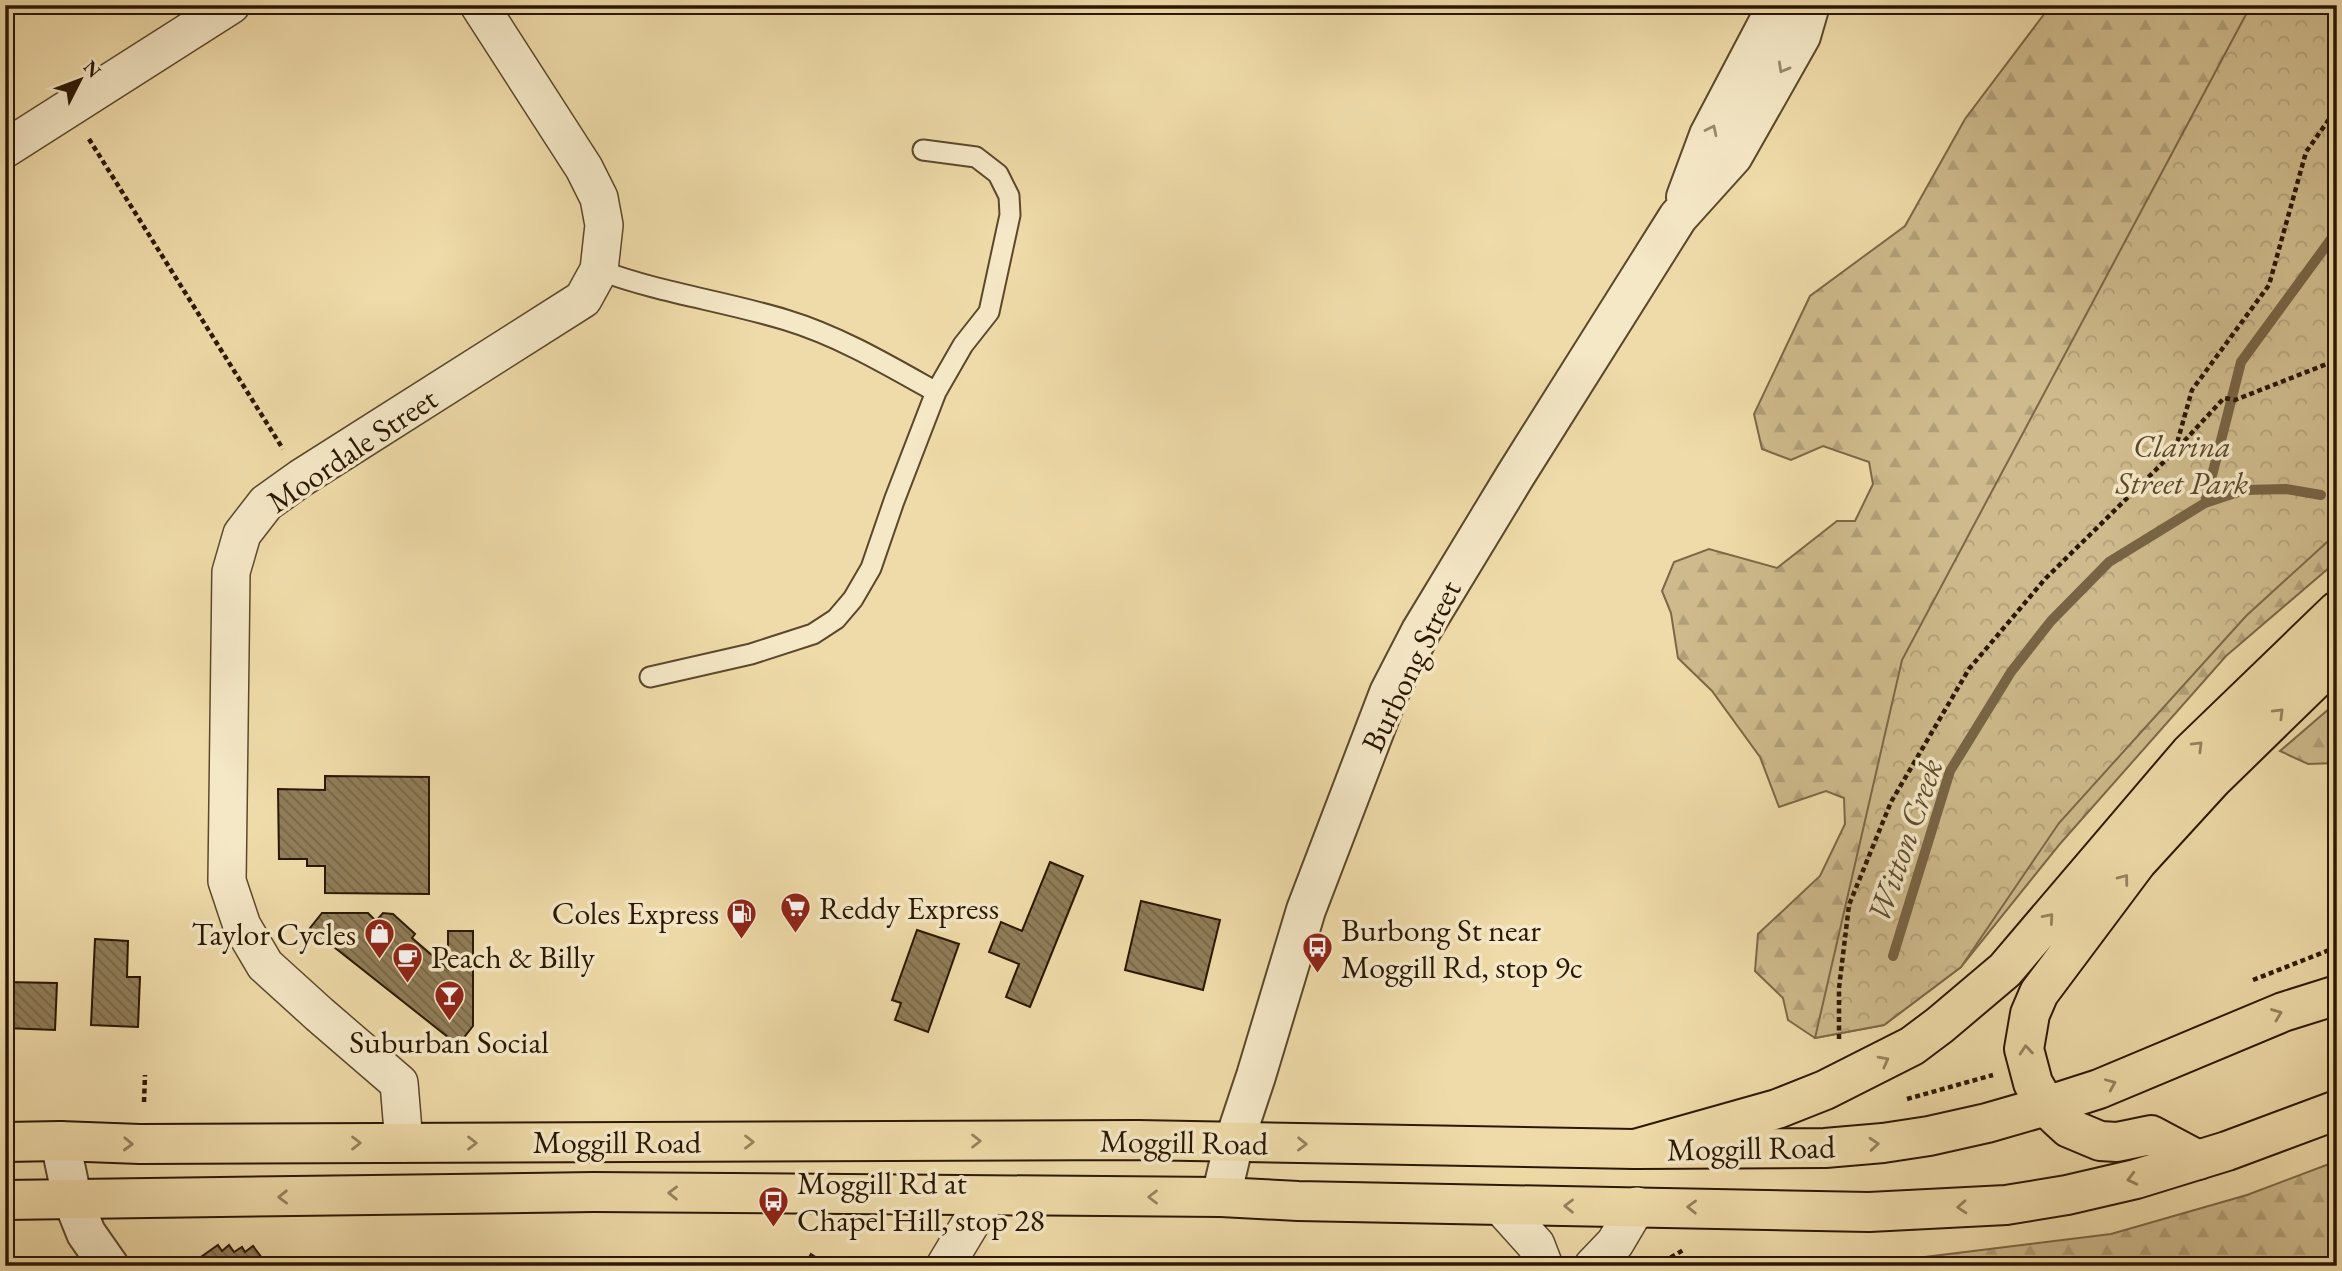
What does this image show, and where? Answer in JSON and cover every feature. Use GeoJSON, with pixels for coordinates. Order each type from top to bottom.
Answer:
{"type":"FeatureCollection","features":[{"type":"Feature","properties":{"kind":"highway"},"geometry":{"type":"LineString","coordinates":[[1635,1149],[1777,1109],[1825,1090],[1912,1046],[1940,1025],[2005,970],[2190,753],[2337,611]]}},
{"type":"Feature","properties":{"kind":"highway"},"geometry":{"type":"LineString","coordinates":[[2198,1160],[2151,1135],[2117,1142],[2100,1141],[2069,1128],[2046,1106],[2033,1083],[2024,1049],[2030,1014],[2039,993],[2137,862],[2221,771],[2337,658]]}},
{"type":"Feature","properties":{"kind":"highway","name":"Moggill Road"},"geometry":{"type":"LineString","coordinates":[[5,1142],[140,1144],[1138,1140],[1635,1149],[1825,1148],[1929,1136],[2046,1106],[2099,1089],[2283,1012],[2337,995]]}},
{"type":"Feature","properties":{"kind":"highway","name":"Moggill Road"},"geometry":{"type":"LineString","coordinates":[[5,1200],[594,1192],[1221,1197],[1869,1212],[2006,1205],[2067,1195],[2136,1179],[2198,1160],[2337,1110]]}},
{"type":"Feature","properties":{"kind":"street"},"geometry":{"type":"LineString","coordinates":[[5,149],[231,5]]}},
{"type":"Feature","properties":{"kind":"street","name":"Moordale Street"},"geometry":{"type":"LineString","coordinates":[[404,1143],[400,1083],[265,965],[242,926],[227,881],[231,572],[242,534],[266,503],[583,299],[599,270],[604,225],[599,198],[584,167],[479,5]]}},
{"type":"Feature","properties":{"kind":"street","name":"Burbong Street"},"geometry":{"type":"LineString","coordinates":[[1678,217],[1709,135],[1769,21],[1773,5]]}},
{"type":"Feature","properties":{"kind":"street","name":"Burbong Street"},"geometry":{"type":"LineString","coordinates":[[1221,1197],[1234,1142],[1306,910],[1389,693],[1421,632],[1508,488],[1678,217],[1733,156],[1801,36],[1810,5]]}},
{"type":"Feature","properties":{"kind":"street"},"geometry":{"type":"LineString","coordinates":[[60,1141],[72,1198],[86,1233],[109,1266]]}},
{"type":"Feature","properties":{"kind":"street"},"geometry":{"type":"LineString","coordinates":[[945,1266],[987,1196]]}},
{"type":"Feature","properties":{"kind":"street"},"geometry":{"type":"LineString","coordinates":[[1500,1205],[1536,1245],[1544,1266]]}},
{"type":"Feature","properties":{"kind":"street"},"geometry":{"type":"LineString","coordinates":[[1593,1266],[1615,1242],[1637,1206]]}},
{"type":"Feature","properties":{"kind":"lane"},"geometry":{"type":"LineString","coordinates":[[650,677],[751,654],[813,634],[836,619],[853,599],[871,568],[936,392],[963,345],[989,312],[1010,215],[1009,195],[998,174],[976,157],[923,150]]}},
{"type":"Feature","properties":{"kind":"lane"},"geometry":{"type":"LineString","coordinates":[[599,270],[629,282],[787,320],[866,353],[936,392]]}},
{"type":"Feature","properties":{"kind":"path"},"geometry":{"type":"LineString","coordinates":[[70,108],[287,456]]}},
{"type":"Feature","properties":{"kind":"path"},"geometry":{"type":"LineString","coordinates":[[2175,451],[2193,390],[2269,285],[2306,152],[2337,108]]}},
{"type":"Feature","properties":{"kind":"path"},"geometry":{"type":"LineString","coordinates":[[1839,1039],[1839,988],[1849,905],[1891,803],[1969,669],[2045,579],[2175,451],[2224,398],[2235,400],[2337,360]]}},
{"type":"Feature","properties":{"kind":"path"},"geometry":{"type":"LineString","coordinates":[[144,1102],[145,1075]]}},
{"type":"Feature","properties":{"kind":"path"},"geometry":{"type":"LineString","coordinates":[[1896,1102],[1992,1076]]}},
{"type":"Feature","properties":{"kind":"green space"},"geometry":{"type":"Polygon","coordinates":[[[2051,5],[2337,5],[2337,561],[2226,656],[2059,845],[1961,967],[1884,1025],[1815,1038],[1788,1020],[1783,998],[1755,971],[1758,934],[1820,876],[1845,824],[1844,798],[1826,791],[1779,807],[1760,757],[1712,691],[1678,658],[1671,613],[1662,591],[1674,562],[1709,549],[1777,568],[1837,521],[1855,521],[1873,484],[1869,462],[1823,446],[1791,460],[1762,449],[1754,414],[1810,296],[1905,226],[1965,119],[2051,5]]]}},
{"type":"Feature","properties":{"kind":"green space","name":"Clarina Street Park"},"geometry":{"type":"Polygon","coordinates":[[[2251,5],[2337,5],[2337,533],[2246,616],[2059,823],[1961,967],[1884,1025],[1815,1038],[1902,660],[2251,5]]]}},
{"type":"Feature","properties":{"kind":"green space"},"geometry":{"type":"Polygon","coordinates":[[[2337,702],[2337,763],[2308,764],[2280,751],[2337,702]]]}},
{"type":"Feature","properties":{"kind":"green space"},"geometry":{"type":"Polygon","coordinates":[[[2337,1161],[2337,1266],[1915,1266],[1917,1258],[2111,1234],[2247,1195],[2337,1161]]]}},
{"type":"Feature","properties":{"kind":"building"},"geometry":{"type":"Polygon","coordinates":[[[325,776],[429,777],[429,894],[325,893],[325,866],[307,866],[307,859],[279,859],[278,789],[325,790],[325,776]]]}},
{"type":"Feature","properties":{"kind":"building"},"geometry":{"type":"Polygon","coordinates":[[[1050,862],[1083,876],[1030,1007],[1006,997],[1019,964],[989,952],[1001,922],[1022,931],[1050,862]]]}},
{"type":"Feature","properties":{"kind":"building"},"geometry":{"type":"Polygon","coordinates":[[[1141,901],[1220,920],[1203,990],[1125,970],[1141,901]]]}},
{"type":"Feature","properties":{"kind":"building"},"geometry":{"type":"Polygon","coordinates":[[[322,913],[368,913],[376,921],[383,913],[393,914],[415,934],[412,938],[448,969],[448,931],[473,931],[473,1026],[458,1045],[310,928],[322,913]]]}},
{"type":"Feature","properties":{"kind":"building"},"geometry":{"type":"Polygon","coordinates":[[[917,930],[959,944],[928,1032],[895,1020],[901,1003],[892,1000],[917,930]]]}},
{"type":"Feature","properties":{"kind":"building"},"geometry":{"type":"Polygon","coordinates":[[[95,939],[128,941],[127,977],[140,977],[138,1027],[91,1025],[95,939]]]}},
{"type":"Feature","properties":{"kind":"building"},"geometry":{"type":"Polygon","coordinates":[[[5,982],[57,983],[55,1030],[5,1028],[5,982]]]}},
{"type":"Feature","properties":{"kind":"building"},"geometry":{"type":"Polygon","coordinates":[[[218,1245],[222,1251],[229,1245],[234,1252],[242,1247],[245,1252],[253,1246],[268,1266],[198,1266],[201,1263],[198,1259],[218,1245]]]}},
{"type":"Feature","properties":{"kind":"building"},"geometry":{"type":"Polygon","coordinates":[[[811,1254],[829,1266],[804,1266],[811,1254]]]}},
{"type":"Feature","properties":{"kind":"waterway"},"geometry":{"type":"LineString","coordinates":[[2205,503],[2241,362],[2337,231]]}},
{"type":"Feature","properties":{"kind":"waterway","name":"Witton Creek"},"geometry":{"type":"LineString","coordinates":[[1893,956],[1950,771],[2011,672],[2051,621],[2109,562],[2205,503],[2244,490],[2286,489],[2321,495]]}},
{"type":"Feature","properties":{"kind":"place","name":"Reddy Express"},"geometry":{"type":"Point","coordinates":[796,935]}},
{"type":"Feature","properties":{"kind":"place","name":"Coles Express"},"geometry":{"type":"Point","coordinates":[742,940]}},
{"type":"Feature","properties":{"kind":"place","name":"Taylor Cycles"},"geometry":{"type":"Point","coordinates":[379,961]}},
{"type":"Feature","properties":{"kind":"place","name":"Burbong St near Moggill Rd, stop 9c"},"geometry":{"type":"Point","coordinates":[1318,975]}},
{"type":"Feature","properties":{"kind":"place","name":"Peach & Billy"},"geometry":{"type":"Point","coordinates":[408,984]}},
{"type":"Feature","properties":{"kind":"place","name":"Suburban Social"},"geometry":{"type":"Point","coordinates":[449,1022]}},
{"type":"Feature","properties":{"kind":"place","name":"Moggill Rd at Chapel Hill, stop 28"},"geometry":{"type":"Point","coordinates":[774,1228]}}]}
